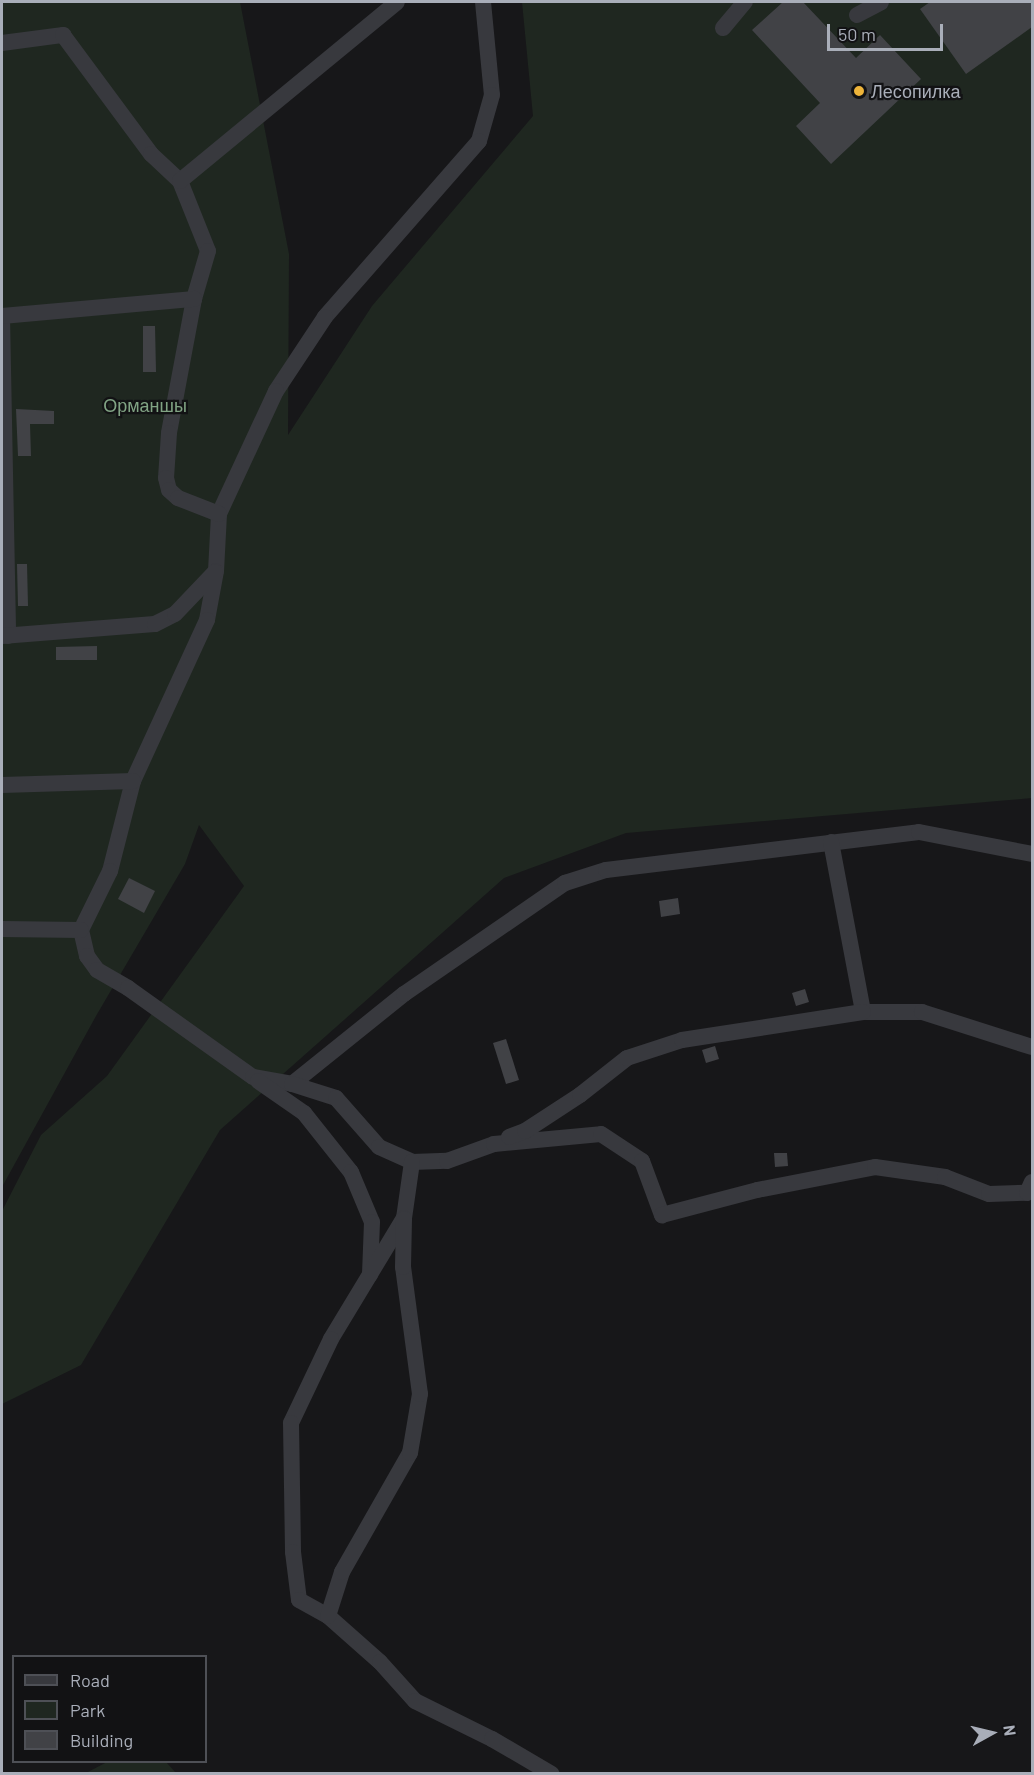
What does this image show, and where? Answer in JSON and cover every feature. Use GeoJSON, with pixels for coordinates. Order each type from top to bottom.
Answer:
{"type":"FeatureCollection","features":[{"type":"Feature","properties":{"kind":"street"},"geometry":{"type":"LineString","coordinates":[[180,180],[397,2]]}},
{"type":"Feature","properties":{"kind":"street"},"geometry":{"type":"LineString","coordinates":[[370,1276],[372,1222],[351,1172],[304,1113],[128,988],[97,970],[87,956],[81,930],[110,871],[134,781],[207,620],[216,571],[219,514],[276,391],[325,317],[478,141],[492,95],[483,2]]}},
{"type":"Feature","properties":{"kind":"street"},"geometry":{"type":"LineString","coordinates":[[723,28],[745,2]]}},
{"type":"Feature","properties":{"kind":"street"},"geometry":{"type":"LineString","coordinates":[[857,15],[881,2]]}},
{"type":"Feature","properties":{"kind":"street"},"geometry":{"type":"LineString","coordinates":[[2,43],[63,35],[151,154],[180,180],[208,251],[194,299],[169,433],[166,478],[170,490],[177,498],[219,514]]}},
{"type":"Feature","properties":{"kind":"street"},"geometry":{"type":"LineString","coordinates":[[194,299],[2,316],[5,636],[155,624],[175,614],[216,571]]}},
{"type":"Feature","properties":{"kind":"street"},"geometry":{"type":"LineString","coordinates":[[2,785],[134,781]]}},
{"type":"Feature","properties":{"kind":"street"},"geometry":{"type":"LineString","coordinates":[[292,1084],[405,994],[565,883],[606,870],[919,832],[1032,854]]}},
{"type":"Feature","properties":{"kind":"street"},"geometry":{"type":"LineString","coordinates":[[831,842],[863,1012]]}},
{"type":"Feature","properties":{"kind":"street"},"geometry":{"type":"LineString","coordinates":[[2,929],[81,930]]}},
{"type":"Feature","properties":{"kind":"street"},"geometry":{"type":"LineString","coordinates":[[253,1077],[292,1084],[336,1098],[379,1147],[411,1162],[447,1161],[525,1131],[580,1095],[627,1058],[682,1040],[863,1012],[922,1012],[1032,1047]]}},
{"type":"Feature","properties":{"kind":"street"},"geometry":{"type":"LineString","coordinates":[[494,1144],[601,1134],[642,1161],[662,1215],[757,1190],[875,1167],[945,1177],[989,1194],[1031,1190]]}},
{"type":"Feature","properties":{"kind":"street"},"geometry":{"type":"LineString","coordinates":[[328,1616],[342,1572],[410,1453],[420,1394],[403,1267],[404,1218],[411,1162]]}},
{"type":"Feature","properties":{"kind":"street"},"geometry":{"type":"LineString","coordinates":[[404,1218],[331,1339],[291,1423],[293,1552],[299,1600],[328,1616],[380,1662],[415,1701],[492,1739],[552,1773]]}},
{"type":"Feature","properties":{"kind":"green space","name":"Орманшы"},"geometry":{"type":"Polygon","coordinates":[[[2,2],[240,2],[289,254],[288,435],[372,306],[533,116],[522,2],[1032,2],[1032,798],[626,833],[504,878],[220,1130],[81,1365],[2,1404],[2,1211],[41,1135],[107,1076],[244,886],[199,825],[185,864],[96,1016],[2,1187],[2,2]]]}},
{"type":"Feature","properties":{"kind":"green space"},"geometry":{"type":"Polygon","coordinates":[[[105,1763],[167,1763],[176,1773],[86,1773],[105,1763]]]}},
{"type":"Feature","properties":{"kind":"building","name":"Лесопилка"},"geometry":{"type":"Polygon","coordinates":[[[783,2],[803,2],[856,58],[880,35],[921,79],[831,164],[796,126],[820,103],[752,30],[783,2]]]}},
{"type":"Feature","properties":{"kind":"building","name":"Лесопилка"},"geometry":{"type":"Polygon","coordinates":[[[930,2],[1032,2],[1032,27],[966,74],[920,9],[930,2]]]}},
{"type":"Feature","properties":{"kind":"building"},"geometry":{"type":"Polygon","coordinates":[[[143,326],[155,326],[156,372],[143,372],[143,326]]]}},
{"type":"Feature","properties":{"kind":"building"},"geometry":{"type":"Polygon","coordinates":[[[16,409],[54,411],[54,424],[30,424],[31,456],[18,456],[16,409]]]}},
{"type":"Feature","properties":{"kind":"building"},"geometry":{"type":"Polygon","coordinates":[[[17,564],[27,564],[28,606],[18,606],[17,564]]]}},
{"type":"Feature","properties":{"kind":"building"},"geometry":{"type":"Polygon","coordinates":[[[97,646],[97,660],[56,660],[56,647],[97,646]]]}},
{"type":"Feature","properties":{"kind":"building"},"geometry":{"type":"Polygon","coordinates":[[[129,878],[155,891],[144,913],[118,899],[129,878]]]}},
{"type":"Feature","properties":{"kind":"building"},"geometry":{"type":"Polygon","coordinates":[[[678,898],[680,914],[661,917],[659,901],[678,898]]]}},
{"type":"Feature","properties":{"kind":"building"},"geometry":{"type":"Polygon","coordinates":[[[805,989],[809,1002],[796,1006],[792,993],[805,989]]]}},
{"type":"Feature","properties":{"kind":"building"},"geometry":{"type":"Polygon","coordinates":[[[506,1039],[519,1080],[506,1084],[493,1043],[506,1039]]]}},
{"type":"Feature","properties":{"kind":"building"},"geometry":{"type":"Polygon","coordinates":[[[715,1046],[719,1059],[706,1063],[702,1050],[715,1046]]]}},
{"type":"Feature","properties":{"kind":"building"},"geometry":{"type":"Polygon","coordinates":[[[774,1153],[787,1153],[788,1166],[775,1167],[774,1153]]]}},
{"type":"Feature","properties":{"kind":"place","name":"Лесопилка"},"geometry":{"type":"Point","coordinates":[859,91]}}]}
